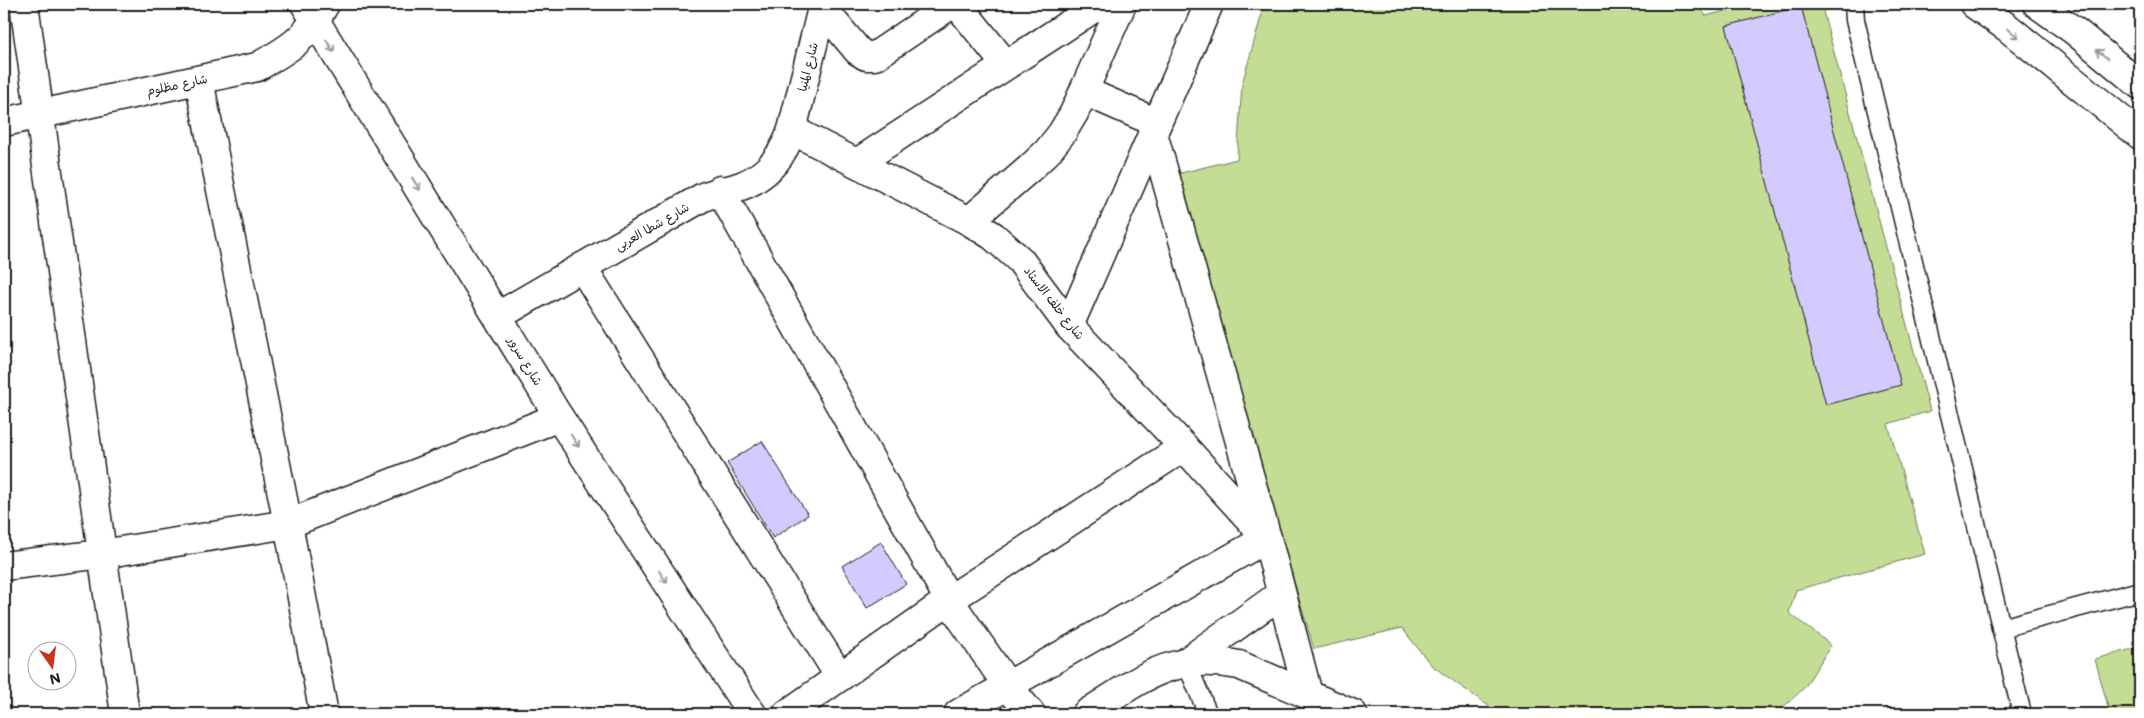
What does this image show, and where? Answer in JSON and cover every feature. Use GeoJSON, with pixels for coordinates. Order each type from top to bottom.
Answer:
{"type":"FeatureCollection","features":[{"type":"Feature","properties":{"kind":"street"},"geometry":{"type":"LineString","coordinates":[[24,4],[125,714]]}},
{"type":"Feature","properties":{"kind":"street"},"geometry":{"type":"LineString","coordinates":[[822,6],[858,51],[866,56],[875,56],[952,4]]}},
{"type":"Feature","properties":{"kind":"street"},"geometry":{"type":"LineString","coordinates":[[957,4],[1006,66]]}},
{"type":"Feature","properties":{"kind":"street"},"geometry":{"type":"LineString","coordinates":[[857,163],[1100,4]]}},
{"type":"Feature","properties":{"kind":"street"},"geometry":{"type":"LineString","coordinates":[[969,221],[1046,152],[1074,113],[1122,4]]}},
{"type":"Feature","properties":{"kind":"street"},"geometry":{"type":"LineString","coordinates":[[1070,326],[1209,4]]}},
{"type":"Feature","properties":{"kind":"street"},"geometry":{"type":"LineString","coordinates":[[1974,4],[2008,28],[2140,135]]}},
{"type":"Feature","properties":{"kind":"street"},"geometry":{"type":"LineString","coordinates":[[2037,4],[2076,32],[2140,84]]}},
{"type":"Feature","properties":{"kind":"street","name":"شارع المنيا"},"geometry":{"type":"LineString","coordinates":[[792,130],[822,6]]}},
{"type":"Feature","properties":{"kind":"street","name":"شارع مظلوم"},"geometry":{"type":"LineString","coordinates":[[4,122],[257,67],[290,49],[315,10]]}},
{"type":"Feature","properties":{"kind":"street","name":"شارع سرور"},"geometry":{"type":"LineString","coordinates":[[315,10],[560,417],[752,714]]}},
{"type":"Feature","properties":{"kind":"street"},"geometry":{"type":"LineString","coordinates":[[199,80],[324,714]]}},
{"type":"Feature","properties":{"kind":"street"},"geometry":{"type":"LineString","coordinates":[[1084,91],[1155,128],[1308,694]]}},
{"type":"Feature","properties":{"kind":"street","name":"شارع خلف الاستاد"},"geometry":{"type":"LineString","coordinates":[[792,130],[969,221],[993,236],[1020,260],[1070,326],[1184,446],[1266,538]]}},
{"type":"Feature","properties":{"kind":"street","name":"شارع شطا العربى"},"geometry":{"type":"LineString","coordinates":[[498,316],[703,197],[720,190],[740,187],[758,178],[773,165],[785,149],[792,130]]}},
{"type":"Feature","properties":{"kind":"street"},"geometry":{"type":"LineString","coordinates":[[720,190],[949,600],[1007,685],[1030,714]]}},
{"type":"Feature","properties":{"kind":"street"},"geometry":{"type":"LineString","coordinates":[[582,267],[840,677]]}},
{"type":"Feature","properties":{"kind":"street"},"geometry":{"type":"LineString","coordinates":[[4,566],[102,554],[288,524],[560,417]]}},
{"type":"Feature","properties":{"kind":"street"},"geometry":{"type":"LineString","coordinates":[[787,714],[949,600],[1184,446]]}},
{"type":"Feature","properties":{"kind":"street"},"geometry":{"type":"LineString","coordinates":[[958,714],[1266,538]]}},
{"type":"Feature","properties":{"kind":"street"},"geometry":{"type":"LineString","coordinates":[[1186,662],[1282,594]]}},
{"type":"Feature","properties":{"kind":"street"},"geometry":{"type":"LineString","coordinates":[[1086,714],[1144,676],[1162,668],[1186,662],[1220,661],[1239,665],[1353,714]]}},
{"type":"Feature","properties":{"kind":"lane"},"geometry":{"type":"LineString","coordinates":[[1854,4],[1855,20],[2022,714]]}},
{"type":"Feature","properties":{"kind":"lane"},"geometry":{"type":"LineString","coordinates":[[2001,628],[2140,591]]}},
{"type":"Feature","properties":{"kind":"lane"},"geometry":{"type":"LineString","coordinates":[[1186,662],[1208,714]]}},
{"type":"Feature","properties":{"kind":"green space"},"geometry":{"type":"Polygon","coordinates":[[[1269,4],[1698,4],[1706,16],[1751,4],[1821,4],[1930,411],[1888,424],[1925,554],[1796,590],[1789,613],[1831,645],[1805,687],[1776,714],[1500,714],[1431,665],[1402,628],[1314,649],[1173,175],[1237,159],[1242,84],[1263,10],[1269,4]]]}},
{"type":"Feature","properties":{"kind":"green space"},"geometry":{"type":"Polygon","coordinates":[[[2140,647],[2140,714],[2110,714],[2095,659],[2140,647]]]}},
{"type":"Feature","properties":{"kind":"building"},"geometry":{"type":"Polygon","coordinates":[[[1801,6],[1901,385],[1826,405],[1726,26],[1801,6]]]}},
{"type":"Feature","properties":{"kind":"building"},"geometry":{"type":"Polygon","coordinates":[[[762,441],[808,515],[773,538],[727,463],[762,441]]]}},
{"type":"Feature","properties":{"kind":"building"},"geometry":{"type":"Polygon","coordinates":[[[881,542],[906,584],[867,608],[842,566],[881,542]]]}}]}
